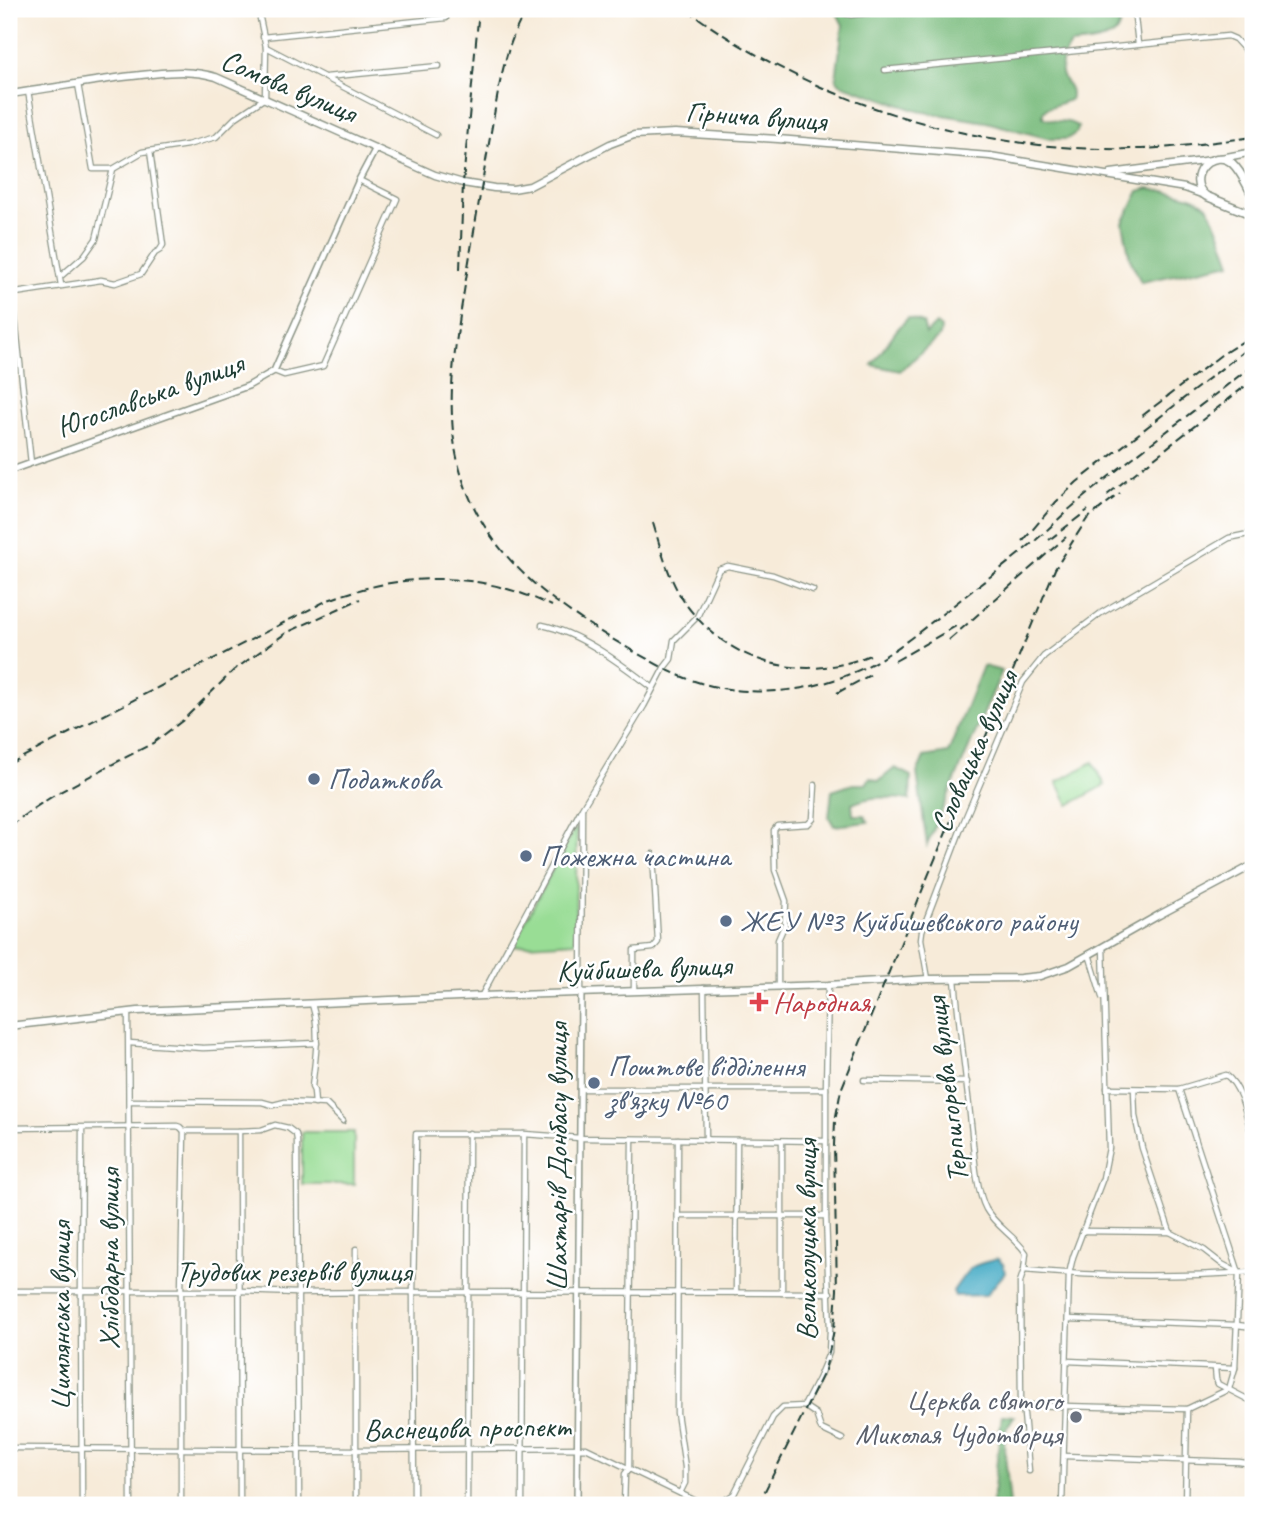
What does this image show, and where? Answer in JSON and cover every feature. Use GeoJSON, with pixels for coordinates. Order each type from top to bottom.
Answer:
{"type":"FeatureCollection","features":[{"type":"Feature","properties":{"kind":"main road","name":"Сомова вулиця"},"geometry":{"type":"LineString","coordinates":[[9,94],[120,77],[187,71],[204,73],[420,168]]}},
{"type":"Feature","properties":{"kind":"main road","name":"Гірнича вулиця"},"geometry":{"type":"LineString","coordinates":[[420,168],[463,183],[513,189],[530,186],[610,144],[634,135],[675,133],[990,156],[1185,188],[1253,215]]}},
{"type":"Feature","properties":{"kind":"main road","name":"Гірнича вулиця"},"geometry":{"type":"LineString","coordinates":[[1102,174],[1253,152]]}},
{"type":"Feature","properties":{"kind":"main road"},"geometry":{"type":"LineString","coordinates":[[1206,196],[1201,192],[1197,180],[1199,172],[1206,163],[1218,159],[1233,164],[1253,196]]}},
{"type":"Feature","properties":{"kind":"main road","name":"Куйбишева вулиця"},"geometry":{"type":"LineString","coordinates":[[9,1026],[128,1012],[1040,976],[1069,966],[1253,865]]}},
{"type":"Feature","properties":{"kind":"street"},"geometry":{"type":"LineString","coordinates":[[78,83],[93,169],[113,169],[142,152],[216,137],[235,118],[265,98],[266,47],[258,9]]}},
{"type":"Feature","properties":{"kind":"street"},"geometry":{"type":"LineString","coordinates":[[829,10],[851,15],[908,9]]}},
{"type":"Feature","properties":{"kind":"street"},"geometry":{"type":"LineString","coordinates":[[1134,9],[1138,44]]}},
{"type":"Feature","properties":{"kind":"street"},"geometry":{"type":"LineString","coordinates":[[263,37],[446,18]]}},
{"type":"Feature","properties":{"kind":"street"},"geometry":{"type":"LineString","coordinates":[[885,70],[1228,36],[1245,50],[1253,48]]}},
{"type":"Feature","properties":{"kind":"street"},"geometry":{"type":"LineString","coordinates":[[266,47],[436,135]]}},
{"type":"Feature","properties":{"kind":"street"},"geometry":{"type":"LineString","coordinates":[[325,78],[439,66]]}},
{"type":"Feature","properties":{"kind":"street"},"geometry":{"type":"LineString","coordinates":[[28,91],[61,285]]}},
{"type":"Feature","properties":{"kind":"street","name":"Югославська вулиця"},"geometry":{"type":"LineString","coordinates":[[9,471],[248,386],[274,371],[359,180],[376,148]]}},
{"type":"Feature","properties":{"kind":"street"},"geometry":{"type":"LineString","coordinates":[[11,294],[103,280],[115,283],[141,274],[155,253],[162,248],[150,151]]}},
{"type":"Feature","properties":{"kind":"street"},"geometry":{"type":"LineString","coordinates":[[60,276],[84,256],[96,239],[113,169]]}},
{"type":"Feature","properties":{"kind":"street"},"geometry":{"type":"LineString","coordinates":[[274,371],[284,375],[323,366],[397,199],[359,180]]}},
{"type":"Feature","properties":{"kind":"street"},"geometry":{"type":"LineString","coordinates":[[9,262],[31,463]]}},
{"type":"Feature","properties":{"kind":"street","name":"Словацька вулиця"},"geometry":{"type":"LineString","coordinates":[[928,979],[922,931],[962,826],[1023,682],[1044,656],[1101,613],[1228,538],[1253,533]]}},
{"type":"Feature","properties":{"kind":"street"},"geometry":{"type":"LineString","coordinates":[[482,996],[582,808],[671,659],[674,640],[697,617],[719,569],[728,566],[762,573],[813,590]]}},
{"type":"Feature","properties":{"kind":"street"},"geometry":{"type":"LineString","coordinates":[[542,625],[574,636],[653,688]]}},
{"type":"Feature","properties":{"kind":"street"},"geometry":{"type":"LineString","coordinates":[[778,986],[778,940],[785,924],[786,901],[775,870],[774,830],[777,826],[811,822],[815,785]]}},
{"type":"Feature","properties":{"kind":"street","name":"Шахтарів Донбасу вулиця"},"geometry":{"type":"LineString","coordinates":[[577,1505],[582,808]]}},
{"type":"Feature","properties":{"kind":"street"},"geometry":{"type":"LineString","coordinates":[[634,991],[634,952],[636,949],[656,947],[658,942],[653,854]]}},
{"type":"Feature","properties":{"kind":"street"},"geometry":{"type":"LineString","coordinates":[[1062,1505],[1069,1274],[1103,1178],[1109,1148],[1102,946]]}},
{"type":"Feature","properties":{"kind":"street"},"geometry":{"type":"LineString","coordinates":[[1089,954],[1104,1005]]}},
{"type":"Feature","properties":{"kind":"street","name":"Терпигорева вулиця"},"geometry":{"type":"LineString","coordinates":[[955,979],[960,1039],[982,1199],[986,1210],[1024,1250],[1026,1256],[1020,1282],[1021,1405],[1029,1472]]}},
{"type":"Feature","properties":{"kind":"street","name":"Великолуцька вулиця"},"geometry":{"type":"LineString","coordinates":[[804,1406],[829,1353],[830,1293],[826,1216],[828,985]]}},
{"type":"Feature","properties":{"kind":"street"},"geometry":{"type":"LineString","coordinates":[[704,988],[706,1140]]}},
{"type":"Feature","properties":{"kind":"street"},"geometry":{"type":"LineString","coordinates":[[312,1004],[317,1017],[312,1087],[315,1104]]}},
{"type":"Feature","properties":{"kind":"street","name":"Хлібодарна вулиця"},"geometry":{"type":"LineString","coordinates":[[128,1012],[131,1505]]}},
{"type":"Feature","properties":{"kind":"street"},"geometry":{"type":"LineString","coordinates":[[129,1043],[203,1048],[317,1043]]}},
{"type":"Feature","properties":{"kind":"street"},"geometry":{"type":"LineString","coordinates":[[1107,1088],[1179,1089],[1223,1075],[1230,1077],[1240,1094],[1253,1140]]}},
{"type":"Feature","properties":{"kind":"street"},"geometry":{"type":"LineString","coordinates":[[864,1080],[967,1082]]}},
{"type":"Feature","properties":{"kind":"street"},"geometry":{"type":"LineString","coordinates":[[580,1089],[826,1089]]}},
{"type":"Feature","properties":{"kind":"street"},"geometry":{"type":"LineString","coordinates":[[1134,1089],[1135,1116],[1142,1148],[1170,1232]]}},
{"type":"Feature","properties":{"kind":"street"},"geometry":{"type":"LineString","coordinates":[[1021,1405],[1187,1409],[1229,1389],[1235,1368],[1240,1273],[1179,1089]]}},
{"type":"Feature","properties":{"kind":"street"},"geometry":{"type":"LineString","coordinates":[[129,1101],[262,1102],[273,1105],[285,1101],[326,1104],[343,1122]]}},
{"type":"Feature","properties":{"kind":"street"},"geometry":{"type":"LineString","coordinates":[[184,1131],[261,1130],[275,1125],[291,1130],[298,1140],[299,1505]]}},
{"type":"Feature","properties":{"kind":"street"},"geometry":{"type":"LineString","coordinates":[[9,1128],[183,1128],[181,1505]]}},
{"type":"Feature","properties":{"kind":"street","name":"Цимлянська вулиця"},"geometry":{"type":"LineString","coordinates":[[82,1128],[82,1505]]}},
{"type":"Feature","properties":{"kind":"street"},"geometry":{"type":"LineString","coordinates":[[239,1131],[240,1505]]}},
{"type":"Feature","properties":{"kind":"street"},"geometry":{"type":"LineString","coordinates":[[414,1505],[413,1293],[416,1133],[826,1141]]}},
{"type":"Feature","properties":{"kind":"street"},"geometry":{"type":"LineString","coordinates":[[467,1505],[469,1133]]}},
{"type":"Feature","properties":{"kind":"street"},"geometry":{"type":"LineString","coordinates":[[522,1505],[524,1134]]}},
{"type":"Feature","properties":{"kind":"street"},"geometry":{"type":"LineString","coordinates":[[624,1505],[625,1474],[629,1469],[632,1139]]}},
{"type":"Feature","properties":{"kind":"street"},"geometry":{"type":"LineString","coordinates":[[678,1139],[677,1413],[685,1467],[685,1483],[680,1493]]}},
{"type":"Feature","properties":{"kind":"street"},"geometry":{"type":"LineString","coordinates":[[736,1293],[737,1140]]}},
{"type":"Feature","properties":{"kind":"street"},"geometry":{"type":"LineString","coordinates":[[782,1141],[782,1293]]}},
{"type":"Feature","properties":{"kind":"street"},"geometry":{"type":"LineString","coordinates":[[678,1216],[826,1216]]}},
{"type":"Feature","properties":{"kind":"street"},"geometry":{"type":"LineString","coordinates":[[1083,1231],[1170,1232],[1240,1273]]}},
{"type":"Feature","properties":{"kind":"street"},"geometry":{"type":"LineString","coordinates":[[356,1249],[356,1505]]}},
{"type":"Feature","properties":{"kind":"street"},"geometry":{"type":"LineString","coordinates":[[1024,1270],[1069,1274],[1187,1276],[1253,1272]]}},
{"type":"Feature","properties":{"kind":"street","name":"Трудових резервів вулиця"},"geometry":{"type":"LineString","coordinates":[[9,1291],[830,1293]]}},
{"type":"Feature","properties":{"kind":"street"},"geometry":{"type":"LineString","coordinates":[[1068,1319],[1253,1327]]}},
{"type":"Feature","properties":{"kind":"street"},"geometry":{"type":"LineString","coordinates":[[1067,1361],[1235,1368]]}},
{"type":"Feature","properties":{"kind":"street"},"geometry":{"type":"LineString","coordinates":[[1215,1368],[1218,1384],[1253,1402]]}},
{"type":"Feature","properties":{"kind":"street"},"geometry":{"type":"LineString","coordinates":[[804,1406],[816,1414],[821,1429],[842,1439]]}},
{"type":"Feature","properties":{"kind":"street","name":"Васнецова проспект"},"geometry":{"type":"LineString","coordinates":[[9,1448],[586,1448],[700,1503],[712,1504],[724,1502],[734,1494],[773,1417],[783,1407],[804,1406]]}},
{"type":"Feature","properties":{"kind":"street"},"geometry":{"type":"LineString","coordinates":[[1185,1505],[1187,1409]]}},
{"type":"Feature","properties":{"kind":"street"},"geometry":{"type":"LineString","coordinates":[[1064,1456],[1253,1464]]}},
{"type":"Feature","properties":{"kind":"street"},"geometry":{"type":"LineString","coordinates":[[1233,1505],[1253,1499]]}},
{"type":"Feature","properties":{"kind":"green space"},"geometry":{"type":"Polygon","coordinates":[[[835,9],[1124,9],[1114,35],[1096,42],[1070,45],[1066,51],[1062,69],[1063,77],[1071,91],[1070,100],[1047,108],[1043,117],[1078,127],[1077,132],[1067,139],[1050,139],[986,122],[918,111],[840,84],[836,79],[843,25],[835,9]]]}},
{"type":"Feature","properties":{"kind":"green space"},"geometry":{"type":"Polygon","coordinates":[[[1149,188],[1188,196],[1207,206],[1231,263],[1141,282],[1130,259],[1123,223],[1139,191],[1149,188]]]}},
{"type":"Feature","properties":{"kind":"green space"},"geometry":{"type":"Polygon","coordinates":[[[908,318],[923,323],[926,334],[936,324],[941,328],[940,336],[900,371],[872,365],[896,331],[908,318]]]}},
{"type":"Feature","properties":{"kind":"green space"},"geometry":{"type":"Polygon","coordinates":[[[983,666],[1002,671],[927,845],[917,773],[924,757],[948,753],[983,666]]]}},
{"type":"Feature","properties":{"kind":"green space"},"geometry":{"type":"Polygon","coordinates":[[[1093,762],[1105,785],[1069,805],[1057,782],[1093,762]]]}},
{"type":"Feature","properties":{"kind":"green space"},"geometry":{"type":"Polygon","coordinates":[[[895,768],[911,776],[910,800],[881,798],[859,801],[852,804],[853,815],[864,815],[868,822],[834,826],[829,817],[832,791],[853,784],[866,784],[870,778],[879,781],[895,768]]]}},
{"type":"Feature","properties":{"kind":"green space"},"geometry":{"type":"Polygon","coordinates":[[[577,829],[575,942],[512,946],[573,831],[577,829]]]}},
{"type":"Feature","properties":{"kind":"green space"},"geometry":{"type":"Polygon","coordinates":[[[302,1132],[354,1132],[354,1184],[302,1184],[302,1132]]]}},
{"type":"Feature","properties":{"kind":"green space"},"geometry":{"type":"Polygon","coordinates":[[[1002,1415],[1014,1416],[1006,1429],[1004,1444],[1010,1505],[992,1505],[1002,1415]]]}},
{"type":"Feature","properties":{"kind":"water"},"geometry":{"type":"Polygon","coordinates":[[[998,1259],[1003,1264],[1005,1273],[986,1295],[955,1296],[953,1291],[971,1268],[998,1259]]]}},
{"type":"Feature","properties":{"kind":"railway"},"geometry":{"type":"LineString","coordinates":[[460,270],[463,183],[479,9]]}},
{"type":"Feature","properties":{"kind":"railway"},"geometry":{"type":"LineString","coordinates":[[527,9],[510,46],[499,87],[460,318],[453,367],[452,400],[457,458],[469,495],[486,529],[535,585],[598,631],[670,671],[703,684],[768,692],[832,681],[866,667],[903,644],[994,574],[1095,488],[1253,365]]}},
{"type":"Feature","properties":{"kind":"railway"},"geometry":{"type":"LineString","coordinates":[[686,9],[788,72],[843,96],[958,132],[1077,148],[1137,149],[1253,137]]}},
{"type":"Feature","properties":{"kind":"railway"},"geometry":{"type":"LineString","coordinates":[[1142,416],[1221,355],[1245,340]]}},
{"type":"Feature","properties":{"kind":"railway"},"geometry":{"type":"LineString","coordinates":[[1023,541],[1077,482],[1253,344]]}},
{"type":"Feature","properties":{"kind":"railway"},"geometry":{"type":"LineString","coordinates":[[1107,495],[1253,380]]}},
{"type":"Feature","properties":{"kind":"railway"},"geometry":{"type":"LineString","coordinates":[[758,1505],[825,1370],[834,1330],[837,1290],[834,1145],[841,1090],[1055,569],[1087,519],[1120,493]]}},
{"type":"Feature","properties":{"kind":"railway"},"geometry":{"type":"LineString","coordinates":[[1049,540],[1088,510]]}},
{"type":"Feature","properties":{"kind":"railway"},"geometry":{"type":"LineString","coordinates":[[653,523],[679,594],[703,624],[722,641],[768,662],[793,667],[818,668],[844,664],[870,655]]}},
{"type":"Feature","properties":{"kind":"railway"},"geometry":{"type":"LineString","coordinates":[[949,640],[1066,537]]}},
{"type":"Feature","properties":{"kind":"railway"},"geometry":{"type":"LineString","coordinates":[[9,764],[328,600],[356,591],[412,580],[468,581],[524,594],[552,606]]}},
{"type":"Feature","properties":{"kind":"railway"},"geometry":{"type":"LineString","coordinates":[[9,827],[56,794],[153,743],[182,721],[234,670],[286,633],[360,599]]}},
{"type":"Feature","properties":{"kind":"railway"},"geometry":{"type":"LineString","coordinates":[[895,661],[956,626]]}},
{"type":"Feature","properties":{"kind":"railway"},"geometry":{"type":"LineString","coordinates":[[837,693],[870,675]]}},
{"type":"Feature","properties":{"kind":"place","name":"Податкова"},"geometry":{"type":"Point","coordinates":[314,779]}},
{"type":"Feature","properties":{"kind":"place","name":"Пожежна частина"},"geometry":{"type":"Point","coordinates":[526,856]}},
{"type":"Feature","properties":{"kind":"place","name":"ЖЕУ №3 Куйбишевського району"},"geometry":{"type":"Point","coordinates":[726,921]}},
{"type":"Feature","properties":{"kind":"place","name":"Народная"},"geometry":{"type":"Point","coordinates":[759,1002]}},
{"type":"Feature","properties":{"kind":"place","name":"Поштове відділення зв'язку №60"},"geometry":{"type":"Point","coordinates":[594,1083]}},
{"type":"Feature","properties":{"kind":"place","name":"Церква святого Миколая Чудотворця"},"geometry":{"type":"Point","coordinates":[1076,1417]}}]}
